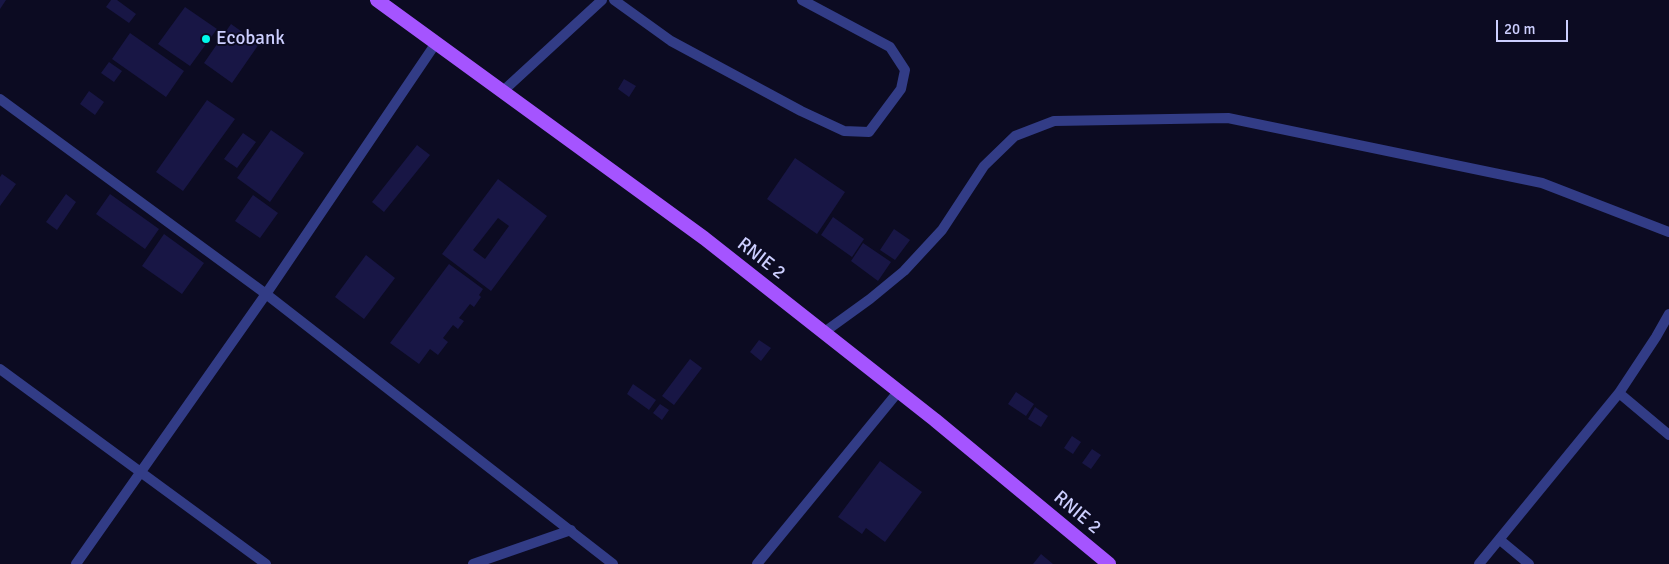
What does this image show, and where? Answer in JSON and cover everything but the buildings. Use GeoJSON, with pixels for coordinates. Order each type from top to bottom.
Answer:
{"type":"FeatureCollection","features":[{"type":"Feature","properties":{"kind":"main road","name":"RNIE 2"},"geometry":{"type":"LineString","coordinates":[[376,0],[704,238],[935,420],[1109,564]]}},
{"type":"Feature","properties":{"kind":"street"},"geometry":{"type":"LineString","coordinates":[[503,92],[602,0]]}},
{"type":"Feature","properties":{"kind":"street"},"geometry":{"type":"LineString","coordinates":[[614,0],[671,41],[801,111],[844,131],[869,132],[901,89],[905,70],[890,47],[802,0]]}},
{"type":"Feature","properties":{"kind":"street"},"geometry":{"type":"LineString","coordinates":[[76,564],[266,294],[436,43]]}},
{"type":"Feature","properties":{"kind":"street"},"geometry":{"type":"LineString","coordinates":[[0,99],[266,294],[613,564]]}},
{"type":"Feature","properties":{"kind":"street"},"geometry":{"type":"LineString","coordinates":[[823,332],[870,299],[904,271],[942,230],[984,166],[1015,136],[1054,120],[1228,118],[1542,183],[1669,232]]}},
{"type":"Feature","properties":{"kind":"street"},"geometry":{"type":"LineString","coordinates":[[1479,564],[1618,392],[1656,337],[1669,314]]}},
{"type":"Feature","properties":{"kind":"street"},"geometry":{"type":"LineString","coordinates":[[0,369],[266,564]]}},
{"type":"Feature","properties":{"kind":"street"},"geometry":{"type":"LineString","coordinates":[[757,564],[898,392]]}},
{"type":"Feature","properties":{"kind":"street"},"geometry":{"type":"LineString","coordinates":[[1618,392],[1669,435]]}},
{"type":"Feature","properties":{"kind":"street"},"geometry":{"type":"LineString","coordinates":[[474,564],[571,530]]}},
{"type":"Feature","properties":{"kind":"street"},"geometry":{"type":"LineString","coordinates":[[1500,540],[1529,564]]}},
{"type":"Feature","properties":{"kind":"place","name":"Ecobank"},"geometry":{"type":"Point","coordinates":[206,39]}}]}
